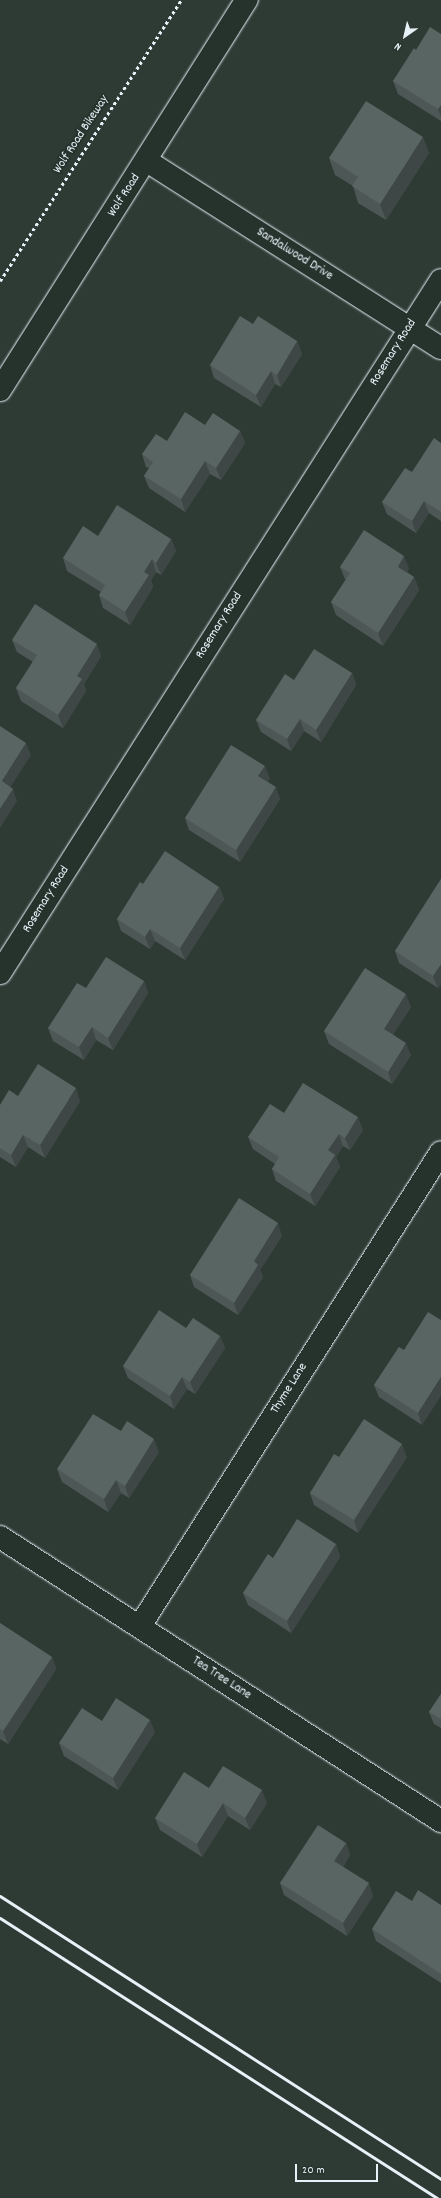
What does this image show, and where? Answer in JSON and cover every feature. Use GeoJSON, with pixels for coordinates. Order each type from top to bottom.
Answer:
{"type":"FeatureCollection","features":[{"type":"Feature","properties":{"kind":"street","name":"Wolf Road"},"geometry":{"type":"LineString","coordinates":[[0,390],[147,161],[247,0]]}},
{"type":"Feature","properties":{"kind":"street","name":"Sandalwood Drive"},"geometry":{"type":"LineString","coordinates":[[147,161],[441,348]]}},
{"type":"Feature","properties":{"kind":"street","name":"Rosemary Road"},"geometry":{"type":"LineString","coordinates":[[0,973],[441,280]]}},
{"type":"Feature","properties":{"kind":"street","name":"Thyme Lane"},"geometry":{"type":"LineString","coordinates":[[140,1626],[441,1152]]}},
{"type":"Feature","properties":{"kind":"street","name":"Tea Tree Lane"},"geometry":{"type":"LineString","coordinates":[[0,1537],[441,1821]]}},
{"type":"Feature","properties":{"kind":"path","name":"Wolf Road Bikeway"},"geometry":{"type":"LineString","coordinates":[[0,281],[180,0]]}},
{"type":"Feature","properties":{"kind":"building"},"geometry":{"type":"Polygon","coordinates":[[[430,27],[441,34],[441,105],[438,109],[393,81],[414,48],[416,50],[430,27]]]}},
{"type":"Feature","properties":{"kind":"building"},"geometry":{"type":"Polygon","coordinates":[[[366,101],[423,137],[380,204],[352,186],[358,177],[329,158],[366,101]]]}},
{"type":"Feature","properties":{"kind":"building"},"geometry":{"type":"Polygon","coordinates":[[[240,316],[253,324],[258,316],[297,341],[277,375],[271,371],[256,395],[210,365],[240,316]]]}},
{"type":"Feature","properties":{"kind":"building"},"geometry":{"type":"Polygon","coordinates":[[[185,412],[205,425],[213,413],[240,431],[216,468],[205,461],[181,499],[144,476],[153,462],[142,454],[156,434],[167,441],[185,412]]]}},
{"type":"Feature","properties":{"kind":"building"},"geometry":{"type":"Polygon","coordinates":[[[434,438],[441,443],[441,512],[424,501],[412,521],[382,502],[405,468],[412,472],[434,438]]]}},
{"type":"Feature","properties":{"kind":"building"},"geometry":{"type":"Polygon","coordinates":[[[117,505],[171,539],[156,563],[152,559],[144,572],[149,575],[125,612],[99,595],[105,585],[63,558],[83,526],[98,536],[117,505]]]}},
{"type":"Feature","properties":{"kind":"building"},"geometry":{"type":"Polygon","coordinates":[[[364,530],[404,556],[398,567],[414,577],[378,633],[331,602],[350,573],[340,567],[364,530]]]}},
{"type":"Feature","properties":{"kind":"building"},"geometry":{"type":"Polygon","coordinates":[[[35,604],[97,644],[77,676],[82,679],[58,715],[16,688],[37,655],[12,640],[35,604]]]}},
{"type":"Feature","properties":{"kind":"building"},"geometry":{"type":"Polygon","coordinates":[[[314,649],[352,673],[316,730],[300,719],[287,739],[256,720],[285,674],[294,680],[314,649]]]}},
{"type":"Feature","properties":{"kind":"building"},"geometry":{"type":"Polygon","coordinates":[[[0,726],[26,743],[2,781],[13,789],[0,809],[0,726]]]}},
{"type":"Feature","properties":{"kind":"building"},"geometry":{"type":"Polygon","coordinates":[[[231,745],[265,766],[258,776],[276,787],[236,850],[185,818],[231,745]]]}},
{"type":"Feature","properties":{"kind":"building"},"geometry":{"type":"Polygon","coordinates":[[[165,851],[219,887],[180,948],[150,929],[145,937],[117,919],[140,882],[143,884],[165,851]]]}},
{"type":"Feature","properties":{"kind":"building"},"geometry":{"type":"Polygon","coordinates":[[[441,879],[441,964],[433,976],[395,951],[441,879]]]}},
{"type":"Feature","properties":{"kind":"building"},"geometry":{"type":"Polygon","coordinates":[[[106,957],[144,981],[108,1038],[92,1027],[79,1047],[48,1028],[77,983],[86,988],[106,957]]]}},
{"type":"Feature","properties":{"kind":"building"},"geometry":{"type":"Polygon","coordinates":[[[365,968],[406,994],[384,1029],[406,1043],[388,1072],[324,1031],[365,968]]]}},
{"type":"Feature","properties":{"kind":"building"},"geometry":{"type":"Polygon","coordinates":[[[38,1064],[76,1088],[40,1145],[23,1135],[11,1155],[0,1148],[0,1105],[9,1090],[18,1096],[38,1064]]]}},
{"type":"Feature","properties":{"kind":"building"},"geometry":{"type":"Polygon","coordinates":[[[303,1083],[358,1117],[345,1138],[339,1134],[328,1150],[335,1155],[310,1194],[272,1169],[279,1157],[248,1137],[270,1104],[284,1113],[303,1083]]]}},
{"type":"Feature","properties":{"kind":"building"},"geometry":{"type":"Polygon","coordinates":[[[239,1198],[278,1223],[254,1261],[258,1265],[234,1303],[190,1275],[239,1198]]]}},
{"type":"Feature","properties":{"kind":"building"},"geometry":{"type":"Polygon","coordinates":[[[159,1310],[186,1328],[193,1318],[220,1336],[190,1382],[182,1377],[170,1396],[123,1366],[159,1310]]]}},
{"type":"Feature","properties":{"kind":"building"},"geometry":{"type":"Polygon","coordinates":[[[428,1312],[441,1320],[441,1377],[418,1413],[374,1385],[399,1347],[404,1350],[428,1312]]]}},
{"type":"Feature","properties":{"kind":"building"},"geometry":{"type":"Polygon","coordinates":[[[93,1414],[121,1431],[127,1421],[154,1439],[125,1486],[116,1480],[104,1499],[57,1469],[93,1414]]]}},
{"type":"Feature","properties":{"kind":"building"},"geometry":{"type":"Polygon","coordinates":[[[364,1419],[402,1444],[354,1520],[310,1493],[334,1454],[339,1457],[364,1419]]]}},
{"type":"Feature","properties":{"kind":"building"},"geometry":{"type":"Polygon","coordinates":[[[297,1519],[336,1544],[287,1621],[243,1593],[268,1554],[273,1558],[297,1519]]]}},
{"type":"Feature","properties":{"kind":"building"},"geometry":{"type":"Polygon","coordinates":[[[0,1623],[52,1657],[3,1731],[0,1729],[0,1623]]]}},
{"type":"Feature","properties":{"kind":"building"},"geometry":{"type":"Polygon","coordinates":[[[441,1694],[441,1719],[429,1712],[441,1694]]]}},
{"type":"Feature","properties":{"kind":"building"},"geometry":{"type":"Polygon","coordinates":[[[116,1698],[150,1720],[113,1778],[59,1743],[82,1708],[102,1721],[116,1698]]]}},
{"type":"Feature","properties":{"kind":"building"},"geometry":{"type":"Polygon","coordinates":[[[223,1766],[262,1790],[245,1818],[223,1803],[197,1844],[155,1818],[184,1772],[209,1788],[223,1766]]]}},
{"type":"Feature","properties":{"kind":"building"},"geometry":{"type":"Polygon","coordinates":[[[318,1825],[346,1843],[334,1861],[369,1883],[343,1923],[280,1883],[318,1825]]]}},
{"type":"Feature","properties":{"kind":"building"},"geometry":{"type":"Polygon","coordinates":[[[418,1890],[441,1905],[441,1974],[372,1929],[396,1891],[412,1901],[418,1890]]]}},
{"type":"Feature","properties":{"kind":"railway"},"geometry":{"type":"LineString","coordinates":[[0,1896],[441,2179]]}},
{"type":"Feature","properties":{"kind":"railway"},"geometry":{"type":"LineString","coordinates":[[0,1918],[437,2198]]}}]}
